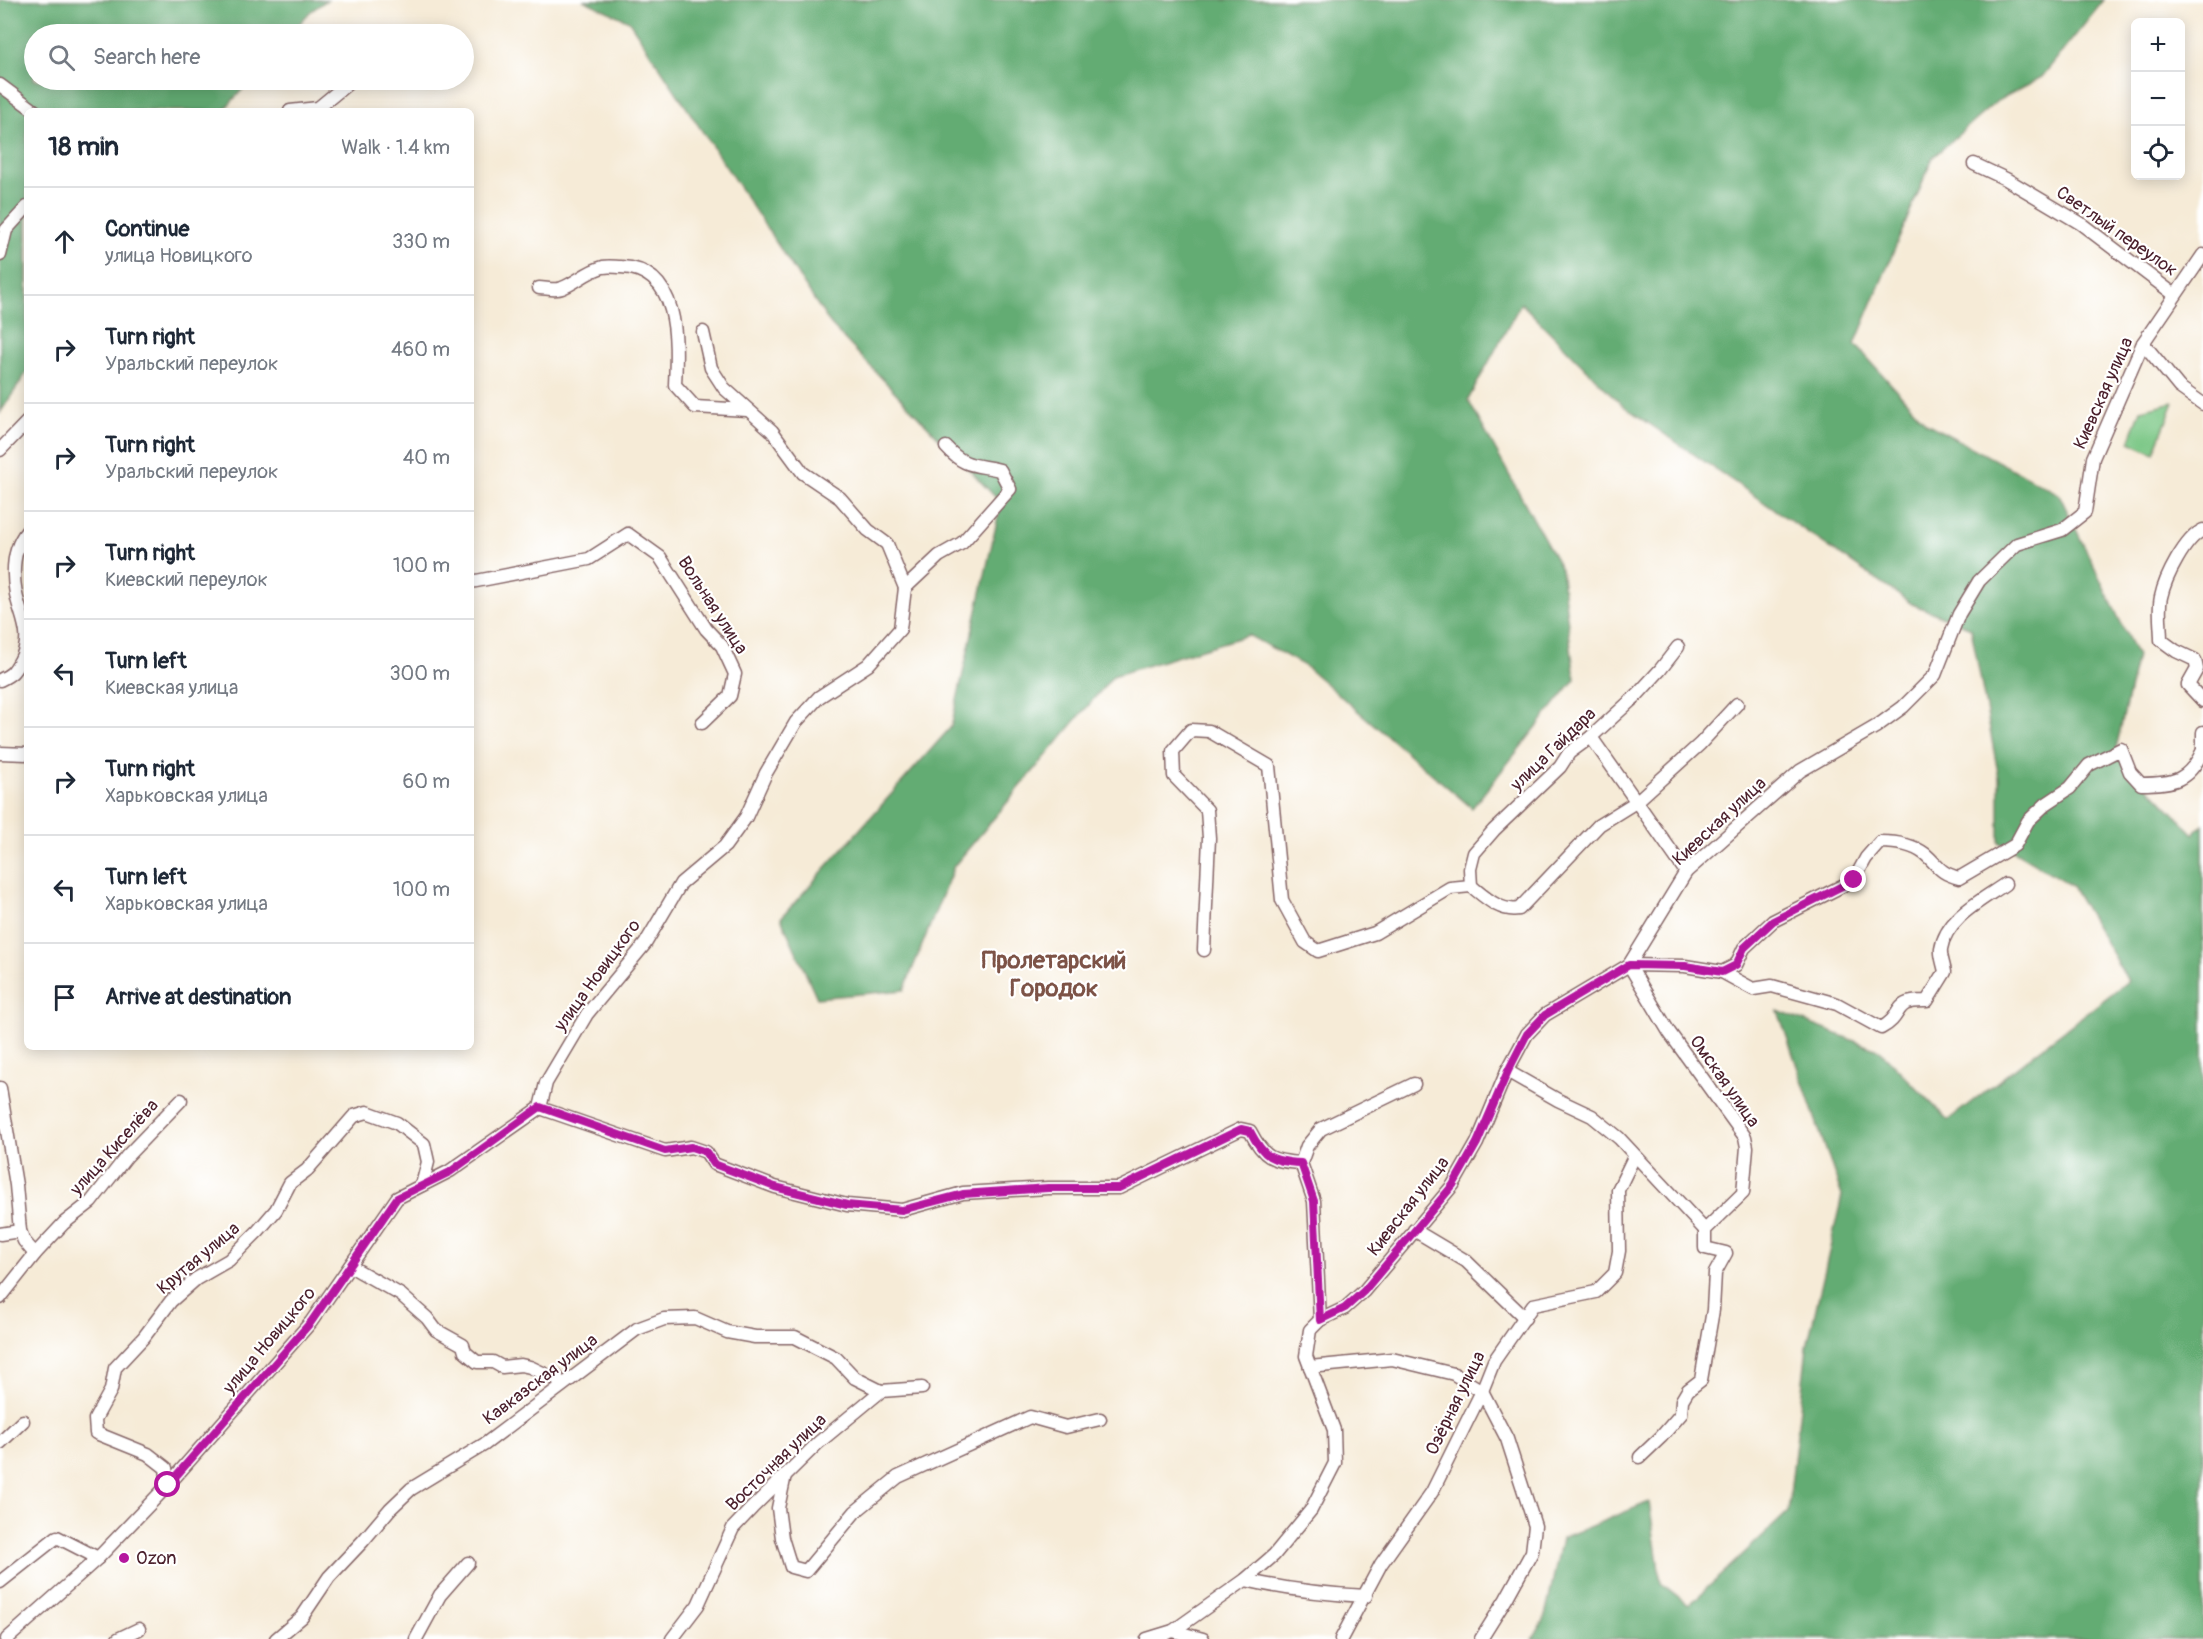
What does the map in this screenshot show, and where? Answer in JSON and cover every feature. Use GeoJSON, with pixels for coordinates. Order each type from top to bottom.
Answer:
{"type":"FeatureCollection","features":[{"type":"Feature","properties":{"kind":"street"},"geometry":{"type":"LineString","coordinates":[[0,84],[31,108]]}},
{"type":"Feature","properties":{"kind":"street"},"geometry":{"type":"LineString","coordinates":[[318,108],[340,90]]}},
{"type":"Feature","properties":{"kind":"street","name":"Светлый переулок"},"geometry":{"type":"LineString","coordinates":[[1974,164],[2006,179],[2080,223],[2175,295]]}},
{"type":"Feature","properties":{"kind":"street"},"geometry":{"type":"LineString","coordinates":[[0,255],[6,230],[24,210]]}},
{"type":"Feature","properties":{"kind":"street","name":"Киевская улица"},"geometry":{"type":"LineString","coordinates":[[1320,1320],[1345,1308],[1364,1291],[1440,1202],[1477,1143],[1508,1071],[1527,1034],[1545,1015],[1629,965],[1686,872],[1800,771],[1877,726],[1903,707],[1935,675],[1959,614],[1979,581],[2017,544],[2062,530],[2085,512],[2093,458],[2143,343],[2203,255]]}},
{"type":"Feature","properties":{"kind":"street"},"geometry":{"type":"LineString","coordinates":[[539,288],[561,289],[582,275],[604,266],[636,267],[658,281],[669,303],[677,342],[675,385],[695,407],[747,410]]}},
{"type":"Feature","properties":{"kind":"street"},"geometry":{"type":"LineString","coordinates":[[703,332],[711,368],[724,388],[747,410]]}},
{"type":"Feature","properties":{"kind":"street"},"geometry":{"type":"LineString","coordinates":[[2143,343],[2179,387],[2203,404]]}},
{"type":"Feature","properties":{"kind":"street","name":"улица Новицкого"},"geometry":{"type":"LineString","coordinates":[[7,1639],[98,1558],[168,1485],[311,1322],[397,1198],[450,1172],[540,1107],[546,1083],[586,1014],[645,944],[681,883],[725,846],[746,817],[766,773],[796,722],[819,697],[867,665],[900,629],[905,588],[887,544],[868,530],[840,498],[803,473],[772,431],[747,410]]}},
{"type":"Feature","properties":{"kind":"street"},"geometry":{"type":"LineString","coordinates":[[0,450],[24,425]]}},
{"type":"Feature","properties":{"kind":"street"},"geometry":{"type":"LineString","coordinates":[[905,588],[939,556],[962,543],[1010,489],[1000,470],[958,460],[946,447]]}},
{"type":"Feature","properties":{"kind":"street"},"geometry":{"type":"LineString","coordinates":[[2203,530],[2196,533],[2172,568],[2161,598],[2161,640],[2176,651],[2195,660],[2197,669],[2188,685],[2203,701]]}},
{"type":"Feature","properties":{"kind":"street","name":"Вольная улица"},"geometry":{"type":"LineString","coordinates":[[474,581],[589,559],[628,534],[660,557],[706,629],[722,646],[735,674],[730,696],[702,723]]}},
{"type":"Feature","properties":{"kind":"street"},"geometry":{"type":"LineString","coordinates":[[24,535],[20,540],[13,566],[16,594],[24,620]]}},
{"type":"Feature","properties":{"kind":"street","name":"улица Гайдара"},"geometry":{"type":"LineString","coordinates":[[1471,886],[1470,868],[1474,853],[1494,830],[1560,767],[1569,753],[1638,694],[1678,647]]}},
{"type":"Feature","properties":{"kind":"street"},"geometry":{"type":"LineString","coordinates":[[0,680],[13,674],[24,653]]}},
{"type":"Feature","properties":{"kind":"street"},"geometry":{"type":"LineString","coordinates":[[1204,950],[1208,810],[1174,776],[1173,751],[1191,730],[1209,731],[1269,766],[1282,900],[1305,942],[1318,951],[1375,933],[1450,888],[1471,886],[1492,903],[1509,911],[1520,909],[1599,825],[1636,802],[1700,744],[1737,704]]}},
{"type":"Feature","properties":{"kind":"street"},"geometry":{"type":"LineString","coordinates":[[1722,972],[1736,965],[1744,948],[1773,921],[1854,880],[1866,858],[1880,842],[1898,842],[1924,853],[1945,873],[1959,878],[2015,845],[2028,821],[2046,804],[2070,788],[2089,765],[2100,758],[2121,749],[2130,772],[2141,784],[2179,780],[2195,766],[2203,749],[2203,732]]}},
{"type":"Feature","properties":{"kind":"street"},"geometry":{"type":"LineString","coordinates":[[1591,736],[1686,872]]}},
{"type":"Feature","properties":{"kind":"street"},"geometry":{"type":"LineString","coordinates":[[0,753],[24,754]]}},
{"type":"Feature","properties":{"kind":"street"},"geometry":{"type":"LineString","coordinates":[[1629,965],[1685,966],[1722,972],[1752,989],[1772,986],[1837,1004],[1881,1028],[1890,1023],[1901,1006],[1910,1000],[1927,1000],[1946,972],[1940,951],[1950,927],[1963,914],[2005,884]]}},
{"type":"Feature","properties":{"kind":"street","name":"Омская улица"},"geometry":{"type":"LineString","coordinates":[[1629,965],[1681,1050],[1745,1137],[1747,1147],[1743,1193],[1705,1230]]}},
{"type":"Feature","properties":{"kind":"street"},"geometry":{"type":"LineString","coordinates":[[1508,1071],[1558,1100],[1592,1116],[1619,1138],[1634,1157],[1705,1230],[1705,1248],[1726,1253],[1715,1273],[1713,1310],[1701,1380],[1688,1390],[1682,1400],[1681,1414],[1640,1458]]}},
{"type":"Feature","properties":{"kind":"street"},"geometry":{"type":"LineString","coordinates":[[1148,1639],[1173,1631],[1245,1580],[1274,1555],[1311,1510],[1335,1463],[1334,1430],[1306,1356],[1310,1330],[1320,1320],[1314,1201],[1301,1163],[1307,1146],[1321,1129],[1413,1084]]}},
{"type":"Feature","properties":{"kind":"street"},"geometry":{"type":"LineString","coordinates":[[0,1088],[16,1185],[20,1231],[24,1241],[35,1254]]}},
{"type":"Feature","properties":{"kind":"street","name":"улица Киселёва"},"geometry":{"type":"LineString","coordinates":[[0,1298],[35,1254],[64,1223],[91,1202],[127,1156],[181,1100]]}},
{"type":"Feature","properties":{"kind":"street"},"geometry":{"type":"LineString","coordinates":[[540,1107],[665,1151],[691,1147],[706,1152],[714,1164],[775,1187],[847,1205],[902,1210],[963,1194],[1048,1188],[1119,1188],[1241,1129],[1250,1131],[1260,1150],[1278,1161],[1301,1163]]}},
{"type":"Feature","properties":{"kind":"street","name":"Крутая улица"},"geometry":{"type":"LineString","coordinates":[[168,1485],[165,1468],[148,1454],[96,1433],[96,1419],[111,1390],[115,1368],[144,1337],[171,1301],[196,1279],[229,1260],[258,1232],[276,1210],[290,1183],[307,1170],[354,1116],[367,1112],[397,1123],[424,1144],[428,1162],[422,1185]]}},
{"type":"Feature","properties":{"kind":"street","name":"Озёрная улица"},"geometry":{"type":"LineString","coordinates":[[1341,1639],[1366,1596],[1381,1564],[1432,1492],[1482,1391],[1494,1361],[1533,1305],[1596,1292],[1615,1273],[1619,1251],[1618,1190],[1634,1157]]}},
{"type":"Feature","properties":{"kind":"street"},"geometry":{"type":"LineString","coordinates":[[1414,1230],[1466,1261],[1525,1318]]}},
{"type":"Feature","properties":{"kind":"street"},"geometry":{"type":"LineString","coordinates":[[0,1234],[20,1231]]}},
{"type":"Feature","properties":{"kind":"street"},"geometry":{"type":"LineString","coordinates":[[350,1266],[401,1295],[427,1318],[436,1330],[463,1345],[465,1352],[477,1362],[493,1362],[501,1367],[521,1365],[530,1367],[551,1377],[556,1375],[561,1386]]}},
{"type":"Feature","properties":{"kind":"street","name":"Кавказская улица"},"geometry":{"type":"LineString","coordinates":[[276,1639],[302,1617],[329,1577],[411,1489],[485,1444],[637,1329],[664,1319],[695,1318],[727,1332],[755,1337],[795,1336],[836,1358],[855,1378],[881,1391]]}},
{"type":"Feature","properties":{"kind":"street"},"geometry":{"type":"LineString","coordinates":[[1310,1367],[1392,1359],[1454,1374],[1482,1391],[1507,1439],[1535,1526],[1532,1552],[1480,1639]]}},
{"type":"Feature","properties":{"kind":"street"},"geometry":{"type":"LineString","coordinates":[[881,1391],[922,1388]]}},
{"type":"Feature","properties":{"kind":"street","name":"Восточная улица"},"geometry":{"type":"LineString","coordinates":[[672,1639],[698,1605],[733,1528],[818,1443],[881,1391]]}},
{"type":"Feature","properties":{"kind":"street"},"geometry":{"type":"LineString","coordinates":[[785,1475],[778,1508],[782,1538],[791,1567],[806,1571],[855,1512],[898,1477],[1030,1417],[1066,1427],[1100,1419]]}},
{"type":"Feature","properties":{"kind":"street"},"geometry":{"type":"LineString","coordinates":[[0,1443],[23,1421]]}},
{"type":"Feature","properties":{"kind":"street"},"geometry":{"type":"LineString","coordinates":[[0,1582],[57,1537],[98,1558]]}},
{"type":"Feature","properties":{"kind":"street"},"geometry":{"type":"LineString","coordinates":[[416,1639],[440,1595],[468,1563]]}},
{"type":"Feature","properties":{"kind":"street"},"geometry":{"type":"LineString","coordinates":[[1245,1580],[1332,1594],[1366,1596]]}},
{"type":"Feature","properties":{"kind":"street"},"geometry":{"type":"LineString","coordinates":[[118,1639],[140,1629]]}},
{"type":"Feature","properties":{"kind":"street"},"geometry":{"type":"LineString","coordinates":[[1173,1631],[1203,1639]]}},
{"type":"Feature","properties":{"kind":"green space"},"geometry":{"type":"Polygon","coordinates":[[[0,0],[327,0],[310,12],[299,24],[24,24],[24,90],[242,90],[226,108],[24,108],[24,377],[0,413],[0,0]]]}},
{"type":"Feature","properties":{"kind":"green space"},"geometry":{"type":"Polygon","coordinates":[[[583,0],[2104,0],[2042,77],[1997,101],[1933,157],[1855,344],[1926,423],[2059,494],[2137,656],[2115,753],[2194,834],[2203,825],[2203,1639],[1532,1639],[1544,1621],[1562,1538],[1649,1502],[1661,1583],[1689,1605],[1788,1512],[1807,1347],[1842,1196],[1778,1011],[1880,1051],[1948,1120],[2128,981],[2072,886],[1999,842],[1999,778],[1971,628],[1912,604],[1622,405],[1521,303],[1468,400],[1561,569],[1575,679],[1472,808],[1305,666],[1248,635],[1113,676],[954,866],[904,990],[817,998],[781,918],[951,727],[1001,503],[831,325],[629,21],[583,0]]]}},
{"type":"Feature","properties":{"kind":"green space"},"geometry":{"type":"Polygon","coordinates":[[[2174,402],[2154,453],[2129,442],[2141,410],[2174,402]]]}},
{"type":"Feature","properties":{"kind":"place","name":"Ozon"},"geometry":{"type":"Point","coordinates":[124,1558]}},
{"type":"Feature","properties":{"kind":"district","name":"Пролетарский Городок"},"geometry":{"type":"Point","coordinates":[1054,974]}},
{"type":"Feature","properties":{"kind":"route"},"geometry":{"type":"LineString","coordinates":[[168,1485],[311,1322],[397,1198],[450,1172],[540,1107],[665,1151],[691,1147],[706,1152],[714,1164],[775,1187],[847,1205],[902,1210],[963,1194],[1048,1188],[1119,1188],[1241,1129],[1250,1131],[1260,1150],[1278,1161],[1301,1163],[1314,1201],[1320,1320],[1345,1308],[1364,1291],[1453,1185],[1477,1143],[1508,1071],[1527,1034],[1545,1015],[1629,965],[1685,966],[1722,972],[1736,965],[1744,948],[1773,921],[1854,880]]}}]}
